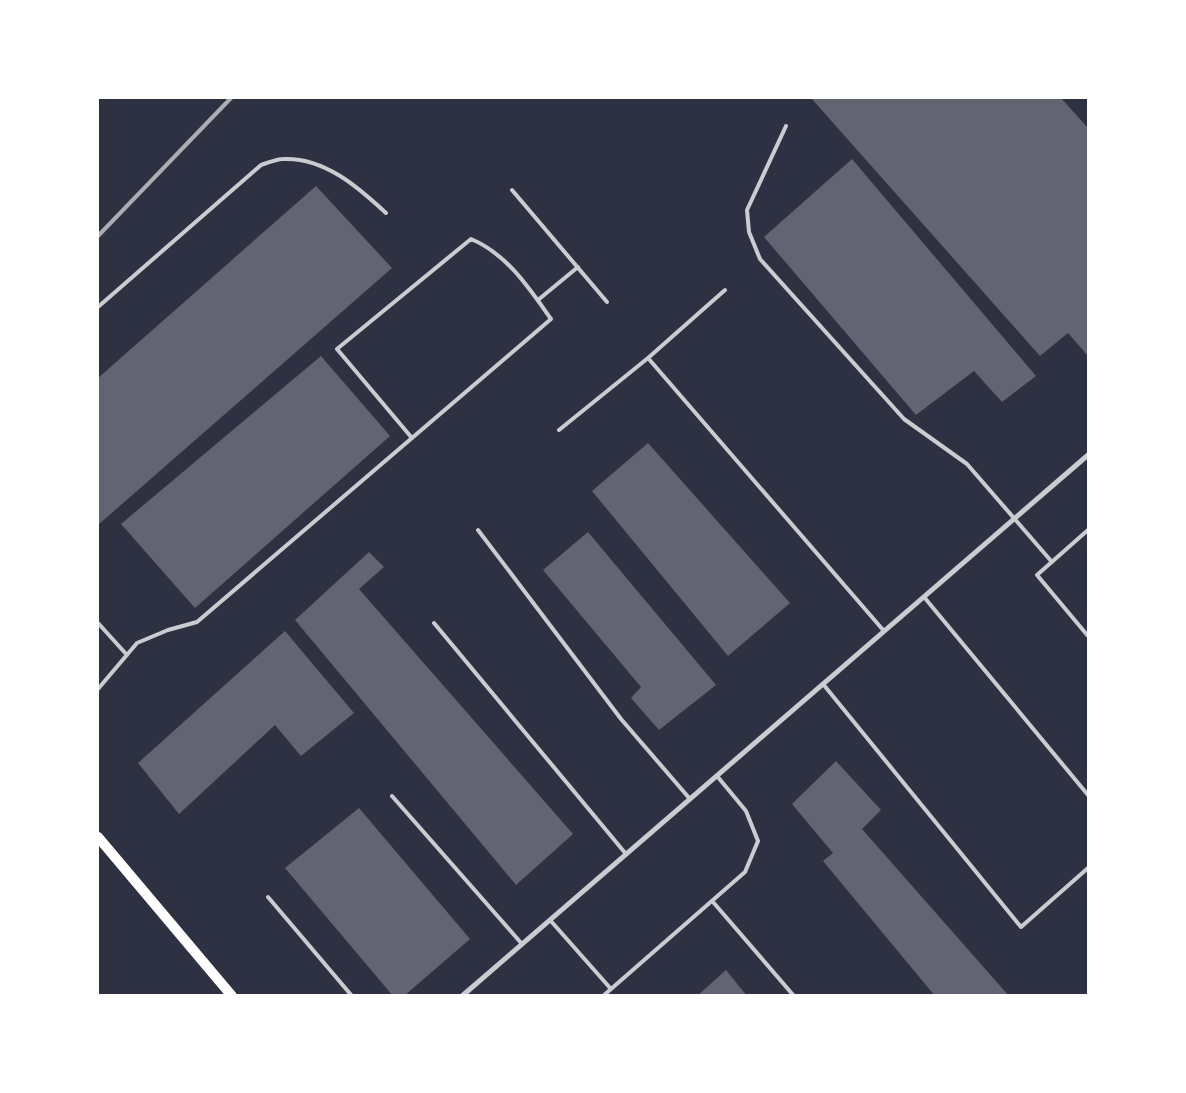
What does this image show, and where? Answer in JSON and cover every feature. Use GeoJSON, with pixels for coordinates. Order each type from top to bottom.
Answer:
{"type":"FeatureCollection","features":[{"type":"Feature","properties":{"kind":"main road"},"geometry":{"type":"LineString","coordinates":[[98,837],[232,996]]}},
{"type":"Feature","properties":{"kind":"street"},"geometry":{"type":"LineString","coordinates":[[462,996],[1088,454]]}},
{"type":"Feature","properties":{"kind":"lane"},"geometry":{"type":"LineString","coordinates":[[786,126],[747,210],[749,232],[760,259],[904,419],[967,464],[1052,562]]}},
{"type":"Feature","properties":{"kind":"lane"},"geometry":{"type":"LineString","coordinates":[[98,307],[261,165],[282,158],[308,160],[336,174],[362,191],[386,213]]}},
{"type":"Feature","properties":{"kind":"lane"},"geometry":{"type":"LineString","coordinates":[[512,190],[607,302]]}},
{"type":"Feature","properties":{"kind":"lane"},"geometry":{"type":"LineString","coordinates":[[98,689],[137,644],[168,630],[197,622],[412,438],[551,319],[522,279],[505,261],[483,244],[471,239],[337,349],[412,438]]}},
{"type":"Feature","properties":{"kind":"lane"},"geometry":{"type":"LineString","coordinates":[[538,300],[578,268]]}},
{"type":"Feature","properties":{"kind":"lane"},"geometry":{"type":"LineString","coordinates":[[559,430],[648,358],[725,290]]}},
{"type":"Feature","properties":{"kind":"lane"},"geometry":{"type":"LineString","coordinates":[[648,358],[884,631]]}},
{"type":"Feature","properties":{"kind":"lane"},"geometry":{"type":"LineString","coordinates":[[478,530],[621,719],[690,799]]}},
{"type":"Feature","properties":{"kind":"lane"},"geometry":{"type":"LineString","coordinates":[[1088,530],[1037,575],[1088,636]]}},
{"type":"Feature","properties":{"kind":"lane"},"geometry":{"type":"LineString","coordinates":[[924,597],[1088,795]]}},
{"type":"Feature","properties":{"kind":"lane"},"geometry":{"type":"LineString","coordinates":[[98,623],[127,655]]}},
{"type":"Feature","properties":{"kind":"lane"},"geometry":{"type":"LineString","coordinates":[[434,623],[626,854]]}},
{"type":"Feature","properties":{"kind":"lane"},"geometry":{"type":"LineString","coordinates":[[822,684],[1021,926],[1088,868]]}},
{"type":"Feature","properties":{"kind":"lane"},"geometry":{"type":"LineString","coordinates":[[603,996],[713,902],[745,872],[758,842],[746,811],[717,776]]}},
{"type":"Feature","properties":{"kind":"lane"},"geometry":{"type":"LineString","coordinates":[[392,796],[522,944]]}},
{"type":"Feature","properties":{"kind":"lane"},"geometry":{"type":"LineString","coordinates":[[268,897],[352,996]]}},
{"type":"Feature","properties":{"kind":"lane"},"geometry":{"type":"LineString","coordinates":[[713,902],[794,996]]}},
{"type":"Feature","properties":{"kind":"lane"},"geometry":{"type":"LineString","coordinates":[[550,920],[611,989]]}},
{"type":"Feature","properties":{"kind":"building"},"geometry":{"type":"Polygon","coordinates":[[[811,98],[1061,98],[1088,128],[1088,356],[1068,333],[1040,356],[811,98]]]}},
{"type":"Feature","properties":{"kind":"building"},"geometry":{"type":"Polygon","coordinates":[[[852,159],[1036,376],[1002,402],[974,371],[916,415],[764,237],[852,159]]]}},
{"type":"Feature","properties":{"kind":"building"},"geometry":{"type":"Polygon","coordinates":[[[316,186],[392,268],[98,525],[98,378],[316,186]]]}},
{"type":"Feature","properties":{"kind":"building"},"geometry":{"type":"Polygon","coordinates":[[[321,356],[390,436],[195,608],[121,524],[321,356]]]}},
{"type":"Feature","properties":{"kind":"building"},"geometry":{"type":"Polygon","coordinates":[[[648,443],[790,603],[728,656],[592,491],[648,443]]]}},
{"type":"Feature","properties":{"kind":"building"},"geometry":{"type":"Polygon","coordinates":[[[588,532],[716,685],[659,730],[631,698],[641,687],[543,570],[588,532]]]}},
{"type":"Feature","properties":{"kind":"building"},"geometry":{"type":"Polygon","coordinates":[[[369,552],[384,567],[359,589],[573,834],[516,885],[295,620],[369,552]]]}},
{"type":"Feature","properties":{"kind":"building"},"geometry":{"type":"Polygon","coordinates":[[[285,631],[354,713],[301,756],[275,725],[179,814],[138,763],[285,631]]]}},
{"type":"Feature","properties":{"kind":"building"},"geometry":{"type":"Polygon","coordinates":[[[836,761],[881,810],[862,829],[1009,996],[935,996],[823,861],[833,853],[792,804],[836,761]]]}},
{"type":"Feature","properties":{"kind":"building"},"geometry":{"type":"Polygon","coordinates":[[[359,808],[470,939],[404,996],[393,996],[285,868],[359,808]]]}},
{"type":"Feature","properties":{"kind":"building"},"geometry":{"type":"Polygon","coordinates":[[[726,970],[747,996],[697,996],[726,970]]]}},
{"type":"Feature","properties":{"kind":"railway"},"geometry":{"type":"LineString","coordinates":[[98,236],[231,98]]}}]}
